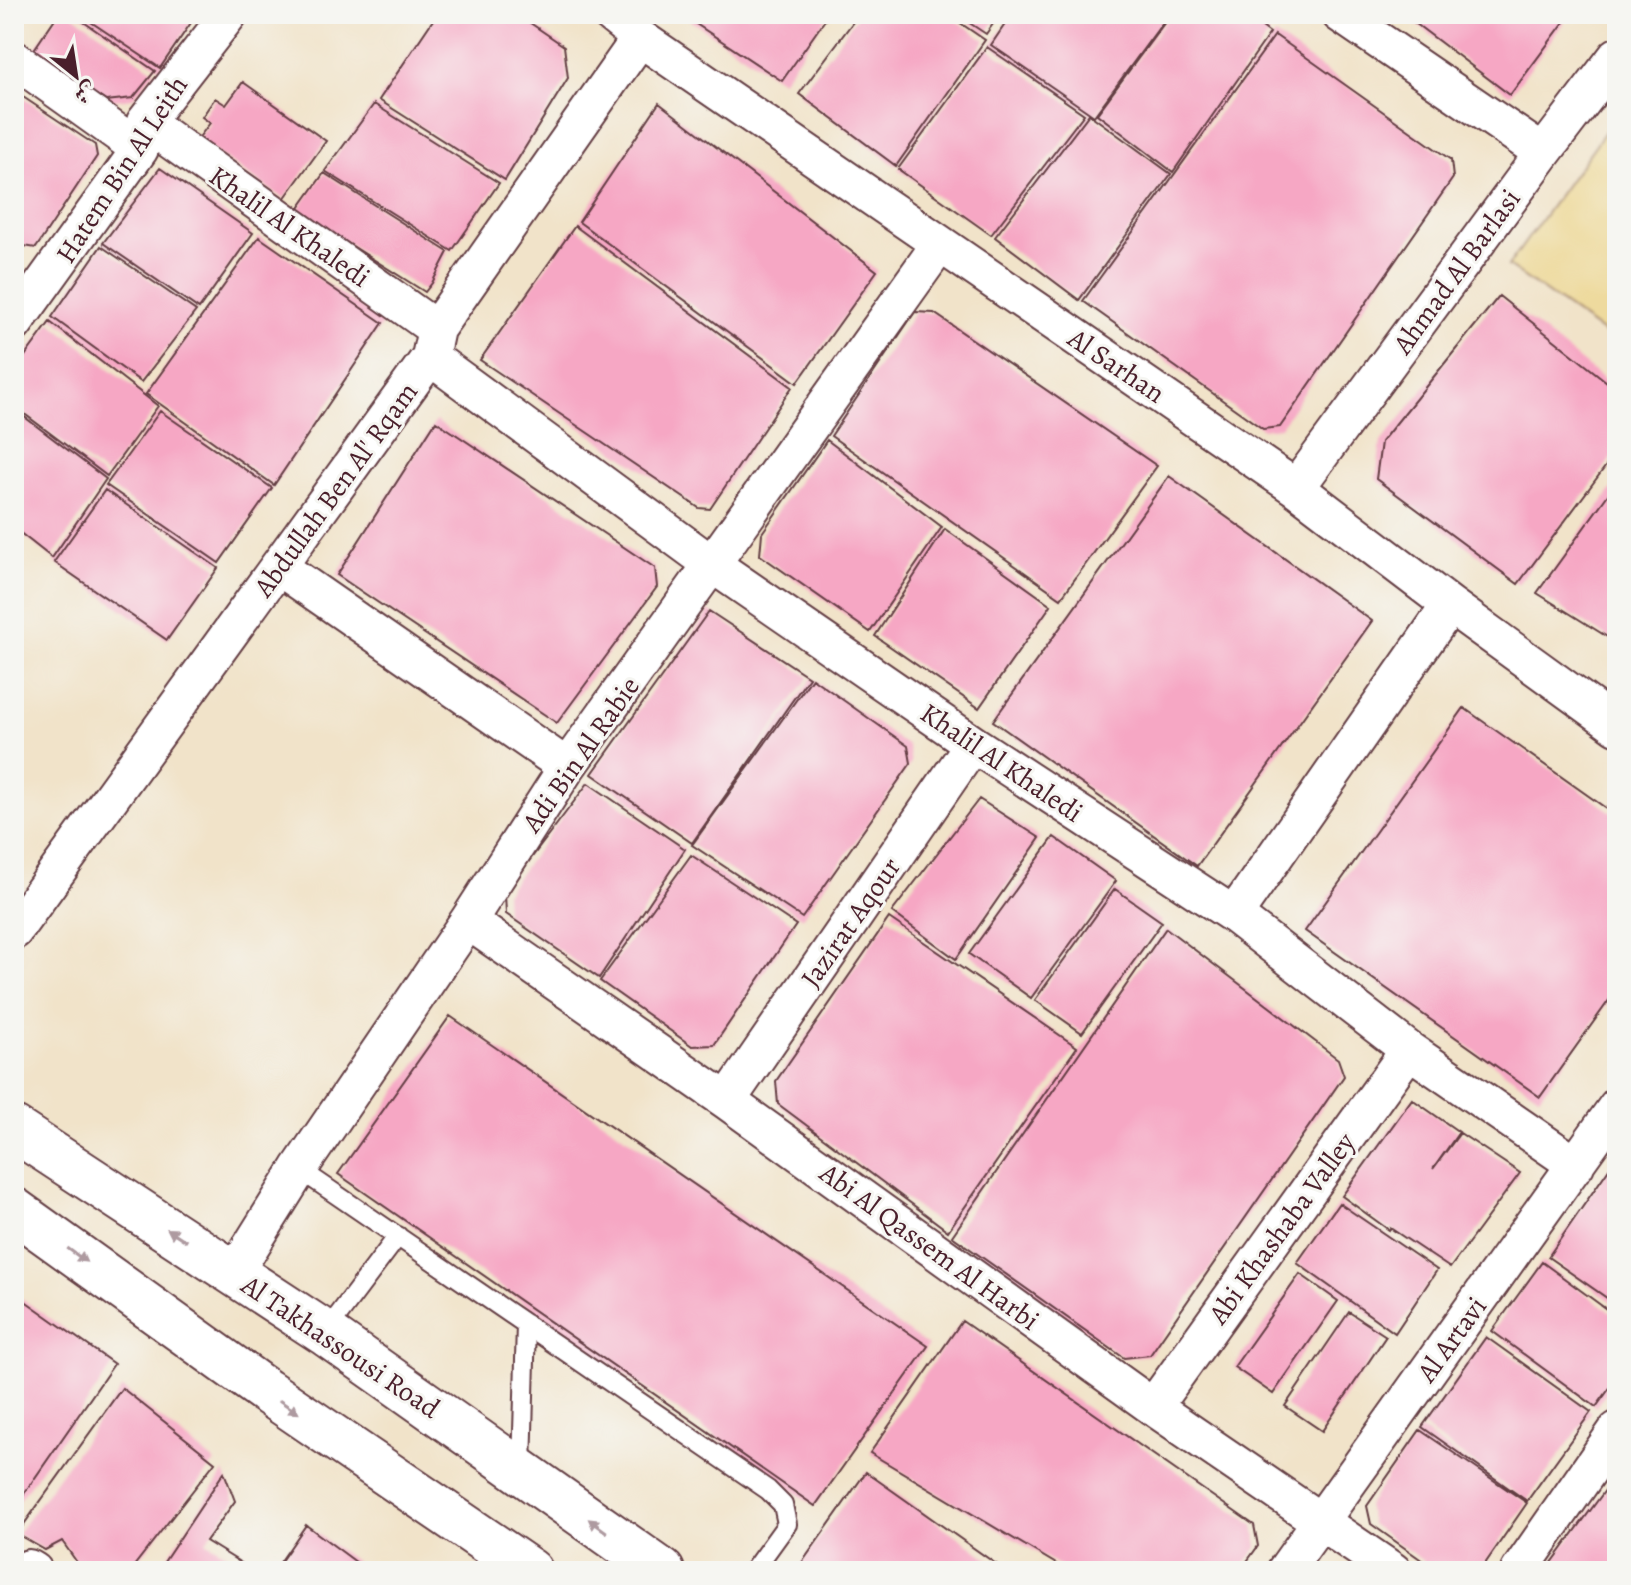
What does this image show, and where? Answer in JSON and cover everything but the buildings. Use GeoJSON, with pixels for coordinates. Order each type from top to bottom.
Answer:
{"type":"FeatureCollection","features":[{"type":"Feature","properties":{"kind":"main road","name":"Al Takhassousi Road"},"geometry":{"type":"LineString","coordinates":[[14,1129],[325,1333],[662,1571]]}},
{"type":"Feature","properties":{"kind":"main road"},"geometry":{"type":"LineString","coordinates":[[14,1210],[266,1391],[530,1571]]}},
{"type":"Feature","properties":{"kind":"street","name":"Hatem Bin Al Leith"},"geometry":{"type":"LineString","coordinates":[[14,324],[26,283],[142,136],[229,14]]}},
{"type":"Feature","properties":{"kind":"street","name":"Al Sarhan"},"geometry":{"type":"LineString","coordinates":[[610,14],[640,38],[1296,488],[1617,726]]}},
{"type":"Feature","properties":{"kind":"street"},"geometry":{"type":"LineString","coordinates":[[1340,14],[1543,153]]}},
{"type":"Feature","properties":{"kind":"street","name":"Abdullah Ben Al' Rqam"},"geometry":{"type":"LineString","coordinates":[[14,931],[279,567],[640,38]]}},
{"type":"Feature","properties":{"kind":"street","name":"Ahmad Al Barlasi"},"geometry":{"type":"LineString","coordinates":[[1296,488],[1617,56]]}},
{"type":"Feature","properties":{"kind":"street","name":"Khalil Al Khaledi"},"geometry":{"type":"LineString","coordinates":[[14,59],[142,136],[433,343],[713,565],[973,744],[1234,915],[1409,1050],[1576,1165]]}},
{"type":"Feature","properties":{"kind":"street","name":"Adi Bin Al Rabie"},"geometry":{"type":"LineString","coordinates":[[234,1273],[299,1169],[468,921],[567,767],[940,244]]}},
{"type":"Feature","properties":{"kind":"street"},"geometry":{"type":"LineString","coordinates":[[279,567],[567,767]]}},
{"type":"Feature","properties":{"kind":"street"},"geometry":{"type":"LineString","coordinates":[[1234,915],[1450,605]]}},
{"type":"Feature","properties":{"kind":"street","name":"Jazirat Aqour"},"geometry":{"type":"LineString","coordinates":[[727,1101],[973,744]]}},
{"type":"Feature","properties":{"kind":"street","name":"Abi Al Qassem Al Harbi"},"geometry":{"type":"LineString","coordinates":[[468,921],[727,1101],[1153,1407],[1393,1571]]}},
{"type":"Feature","properties":{"kind":"street","name":"Abi Khashaba Valley"},"geometry":{"type":"LineString","coordinates":[[1153,1407],[1409,1050]]}},
{"type":"Feature","properties":{"kind":"street","name":"Al Artavi"},"geometry":{"type":"LineString","coordinates":[[1285,1571],[1615,1114]]}},
{"type":"Feature","properties":{"kind":"street"},"geometry":{"type":"LineString","coordinates":[[1519,1571],[1617,1430]]}},
{"type":"Feature","properties":{"kind":"street"},"geometry":{"type":"LineString","coordinates":[[21,1571],[29,1568],[34,1571]]}},
{"type":"Feature","properties":{"kind":"lane"},"geometry":{"type":"LineString","coordinates":[[299,1169],[768,1490],[783,1505],[787,1524],[753,1571]]}},
{"type":"Feature","properties":{"kind":"lane"},"geometry":{"type":"LineString","coordinates":[[325,1333],[398,1236]]}},
{"type":"Feature","properties":{"kind":"lane"},"geometry":{"type":"LineString","coordinates":[[522,1471],[526,1324]]}},
{"type":"Feature","properties":{"kind":"sand"},"geometry":{"type":"Polygon","coordinates":[[[1617,115],[1617,342],[1508,266],[1617,115]]]}}]}
